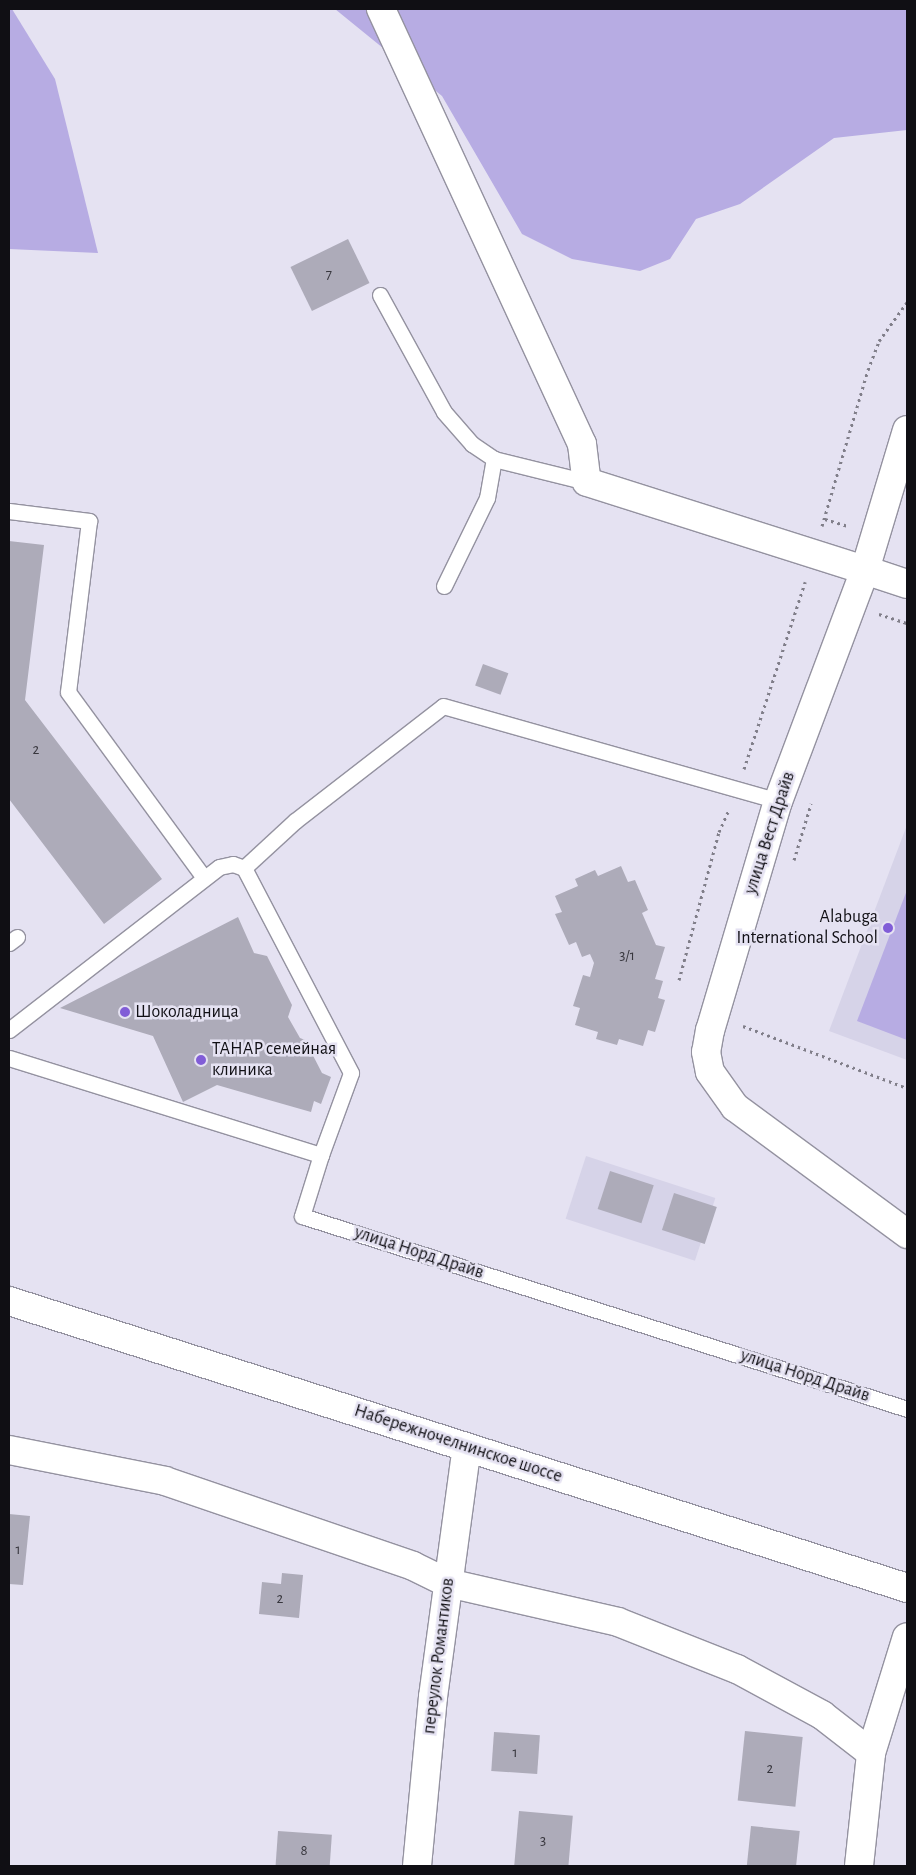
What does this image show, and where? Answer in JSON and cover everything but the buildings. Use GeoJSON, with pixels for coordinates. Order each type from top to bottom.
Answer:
{"type":"FeatureCollection","features":[{"type":"Feature","properties":{"kind":"street"},"geometry":{"type":"LineString","coordinates":[[381,9],[582,444],[587,482],[813,556],[907,584]]}},
{"type":"Feature","properties":{"kind":"street","name":"улица Вест Драйв"},"geometry":{"type":"LineString","coordinates":[[907,430],[865,570],[778,801],[710,1030],[706,1052],[710,1072],[735,1107],[907,1234]]}},
{"type":"Feature","properties":{"kind":"street","name":"Набережночелнинское шоссе"},"geometry":{"type":"LineString","coordinates":[[9,1301],[907,1588]]}},
{"type":"Feature","properties":{"kind":"street","name":"переулок Романтиков"},"geometry":{"type":"LineString","coordinates":[[417,1866],[433,1697],[467,1447]]}},
{"type":"Feature","properties":{"kind":"street"},"geometry":{"type":"LineString","coordinates":[[9,1450],[165,1481],[413,1566],[448,1583],[618,1622],[737,1669],[822,1715],[871,1753]]}},
{"type":"Feature","properties":{"kind":"street"},"geometry":{"type":"LineString","coordinates":[[859,1866],[871,1753],[907,1637]]}},
{"type":"Feature","properties":{"kind":"lane"},"geometry":{"type":"LineString","coordinates":[[380,295],[444,412],[472,444],[494,459],[587,482]]}},
{"type":"Feature","properties":{"kind":"lane"},"geometry":{"type":"LineString","coordinates":[[444,586],[487,498],[494,459]]}},
{"type":"Feature","properties":{"kind":"lane"},"geometry":{"type":"LineString","coordinates":[[9,511],[89,521],[68,692],[204,878]]}},
{"type":"Feature","properties":{"kind":"lane"},"geometry":{"type":"LineString","coordinates":[[244,868],[295,821],[442,706],[738,788],[778,801]]}},
{"type":"Feature","properties":{"kind":"lane"},"geometry":{"type":"LineString","coordinates":[[9,1030],[204,878],[226,865],[232,864],[244,868],[351,1073],[321,1156],[9,1058]]}},
{"type":"Feature","properties":{"kind":"lane","name":"улица Норд Драйв"},"geometry":{"type":"LineString","coordinates":[[321,1156],[302,1216],[907,1409]]}},
{"type":"Feature","properties":{"kind":"path"},"geometry":{"type":"LineString","coordinates":[[679,980],[719,832],[738,788],[813,556],[868,370],[880,341],[907,302]]}},
{"type":"Feature","properties":{"kind":"path"},"geometry":{"type":"LineString","coordinates":[[869,611],[907,623]]}},
{"type":"Feature","properties":{"kind":"path"},"geometry":{"type":"LineString","coordinates":[[792,864],[812,798]]}},
{"type":"Feature","properties":{"kind":"path"},"geometry":{"type":"LineString","coordinates":[[741,1034],[746,1018]]}},
{"type":"Feature","properties":{"kind":"path"},"geometry":{"type":"LineString","coordinates":[[743,1026],[907,1088]]}},
{"type":"Feature","properties":{"kind":"shaded area"},"geometry":{"type":"Polygon","coordinates":[[[9,9],[12,9],[55,79],[98,253],[9,249],[9,9]]]}},
{"type":"Feature","properties":{"kind":"shaded area"},"geometry":{"type":"Polygon","coordinates":[[[335,9],[907,9],[907,130],[834,138],[740,204],[696,219],[670,259],[640,271],[572,259],[522,234],[442,96],[335,9]]]}},
{"type":"Feature","properties":{"kind":"shaded area","name":"Alabuga International School"},"geometry":{"type":"Polygon","coordinates":[[[907,825],[907,1060],[829,1031],[907,825]]]}},
{"type":"Feature","properties":{"kind":"shaded area"},"geometry":{"type":"Polygon","coordinates":[[[907,890],[907,1040],[857,1021],[907,890]]]}},
{"type":"Feature","properties":{"kind":"shaded area"},"geometry":{"type":"Polygon","coordinates":[[[586,1156],[715,1198],[695,1261],[566,1219],[586,1156]]]}},
{"type":"Feature","properties":{"kind":"place","name":"Alabuga International School"},"geometry":{"type":"Point","coordinates":[888,928]}},
{"type":"Feature","properties":{"kind":"place","name":"Шоколадница"},"geometry":{"type":"Point","coordinates":[125,1012]}},
{"type":"Feature","properties":{"kind":"place","name":"ТАНАР семейная клиника"},"geometry":{"type":"Point","coordinates":[201,1060]}}]}
